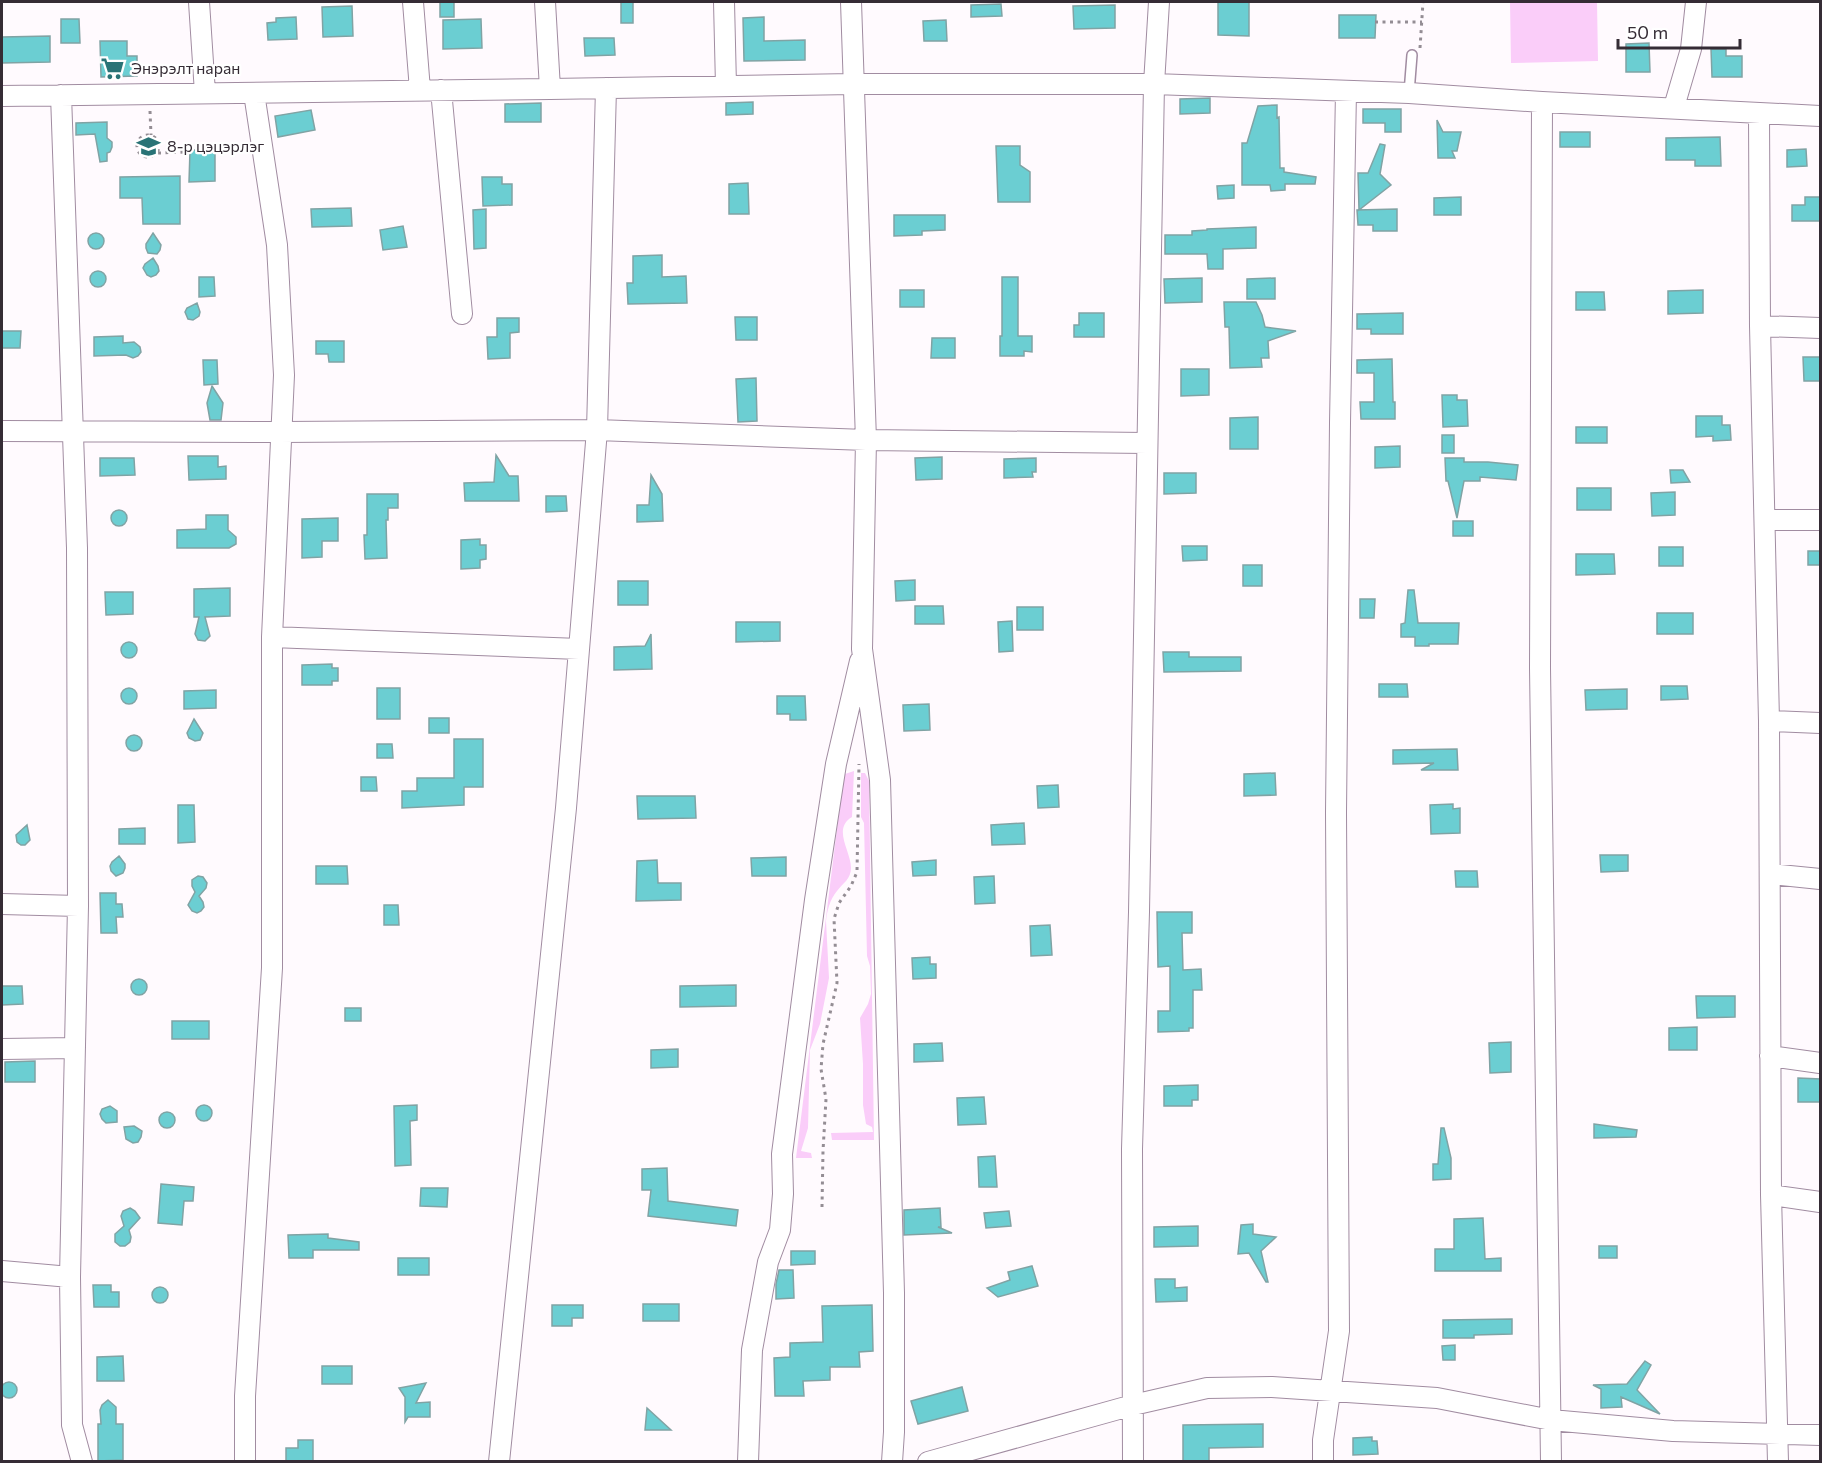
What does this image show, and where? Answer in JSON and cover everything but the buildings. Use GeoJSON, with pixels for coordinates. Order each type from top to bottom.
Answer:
{"type":"FeatureCollection","features":[{"type":"Feature","properties":{"kind":"street"},"geometry":{"type":"LineString","coordinates":[[199,2],[205,93]]}},
{"type":"Feature","properties":{"kind":"street"},"geometry":{"type":"LineString","coordinates":[[413,2],[420,90]]}},
{"type":"Feature","properties":{"kind":"street"},"geometry":{"type":"LineString","coordinates":[[545,2],[550,89]]}},
{"type":"Feature","properties":{"kind":"street"},"geometry":{"type":"LineString","coordinates":[[724,2],[726,86]]}},
{"type":"Feature","properties":{"kind":"street"},"geometry":{"type":"LineString","coordinates":[[851,2],[866,440],[862,649],[880,791],[894,1293],[892,1461]]}},
{"type":"Feature","properties":{"kind":"street"},"geometry":{"type":"LineString","coordinates":[[1133,1461],[1132,1149],[1140,900],[1146,443],[1154,84],[1159,2]]}},
{"type":"Feature","properties":{"kind":"street"},"geometry":{"type":"LineString","coordinates":[[1674,107],[1691,49],[1696,2]]}},
{"type":"Feature","properties":{"kind":"street"},"geometry":{"type":"LineString","coordinates":[[2,96],[853,84],[1154,84],[1409,93],[1821,116]]}},
{"type":"Feature","properties":{"kind":"street"},"geometry":{"type":"LineString","coordinates":[[499,1461],[566,808],[597,430],[606,88]]}},
{"type":"Feature","properties":{"kind":"street"},"geometry":{"type":"LineString","coordinates":[[441,90],[462,314]]}},
{"type":"Feature","properties":{"kind":"street"},"geometry":{"type":"LineString","coordinates":[[1323,1461],[1323,1440],[1339,1331],[1336,813],[1346,91]]}},
{"type":"Feature","properties":{"kind":"street"},"geometry":{"type":"LineString","coordinates":[[245,1461],[245,1396],[272,968],[272,637],[284,375],[277,244],[254,93]]}},
{"type":"Feature","properties":{"kind":"street"},"geometry":{"type":"LineString","coordinates":[[61,95],[77,548],[78,906],[70,1277],[72,1425],[82,1461]]}},
{"type":"Feature","properties":{"kind":"street"},"geometry":{"type":"LineString","coordinates":[[1542,102],[1540,668],[1551,1461]]}},
{"type":"Feature","properties":{"kind":"street"},"geometry":{"type":"LineString","coordinates":[[1759,114],[1760,326],[1770,874],[1771,1196],[1778,1461]]}},
{"type":"Feature","properties":{"kind":"street"},"geometry":{"type":"LineString","coordinates":[[1760,326],[1821,328]]}},
{"type":"Feature","properties":{"kind":"street"},"geometry":{"type":"LineString","coordinates":[[2,431],[597,430],[866,440],[1146,443]]}},
{"type":"Feature","properties":{"kind":"street"},"geometry":{"type":"LineString","coordinates":[[1765,520],[1821,520]]}},
{"type":"Feature","properties":{"kind":"street"},"geometry":{"type":"LineString","coordinates":[[272,637],[579,649]]}},
{"type":"Feature","properties":{"kind":"street"},"geometry":{"type":"LineString","coordinates":[[748,1461],[752,1350],[768,1262],[780,1230],[783,1194],[782,1154],[815,900],[836,764],[862,649]]}},
{"type":"Feature","properties":{"kind":"street"},"geometry":{"type":"LineString","coordinates":[[1768,721],[1821,723]]}},
{"type":"Feature","properties":{"kind":"street"},"geometry":{"type":"LineString","coordinates":[[1770,874],[1821,879]]}},
{"type":"Feature","properties":{"kind":"street"},"geometry":{"type":"LineString","coordinates":[[2,904],[78,906]]}},
{"type":"Feature","properties":{"kind":"street"},"geometry":{"type":"LineString","coordinates":[[2,1049],[75,1048]]}},
{"type":"Feature","properties":{"kind":"street"},"geometry":{"type":"LineString","coordinates":[[1770,1056],[1821,1063]]}},
{"type":"Feature","properties":{"kind":"street"},"geometry":{"type":"LineString","coordinates":[[1771,1196],[1821,1202]]}},
{"type":"Feature","properties":{"kind":"street"},"geometry":{"type":"LineString","coordinates":[[2,1271],[70,1277]]}},
{"type":"Feature","properties":{"kind":"street"},"geometry":{"type":"LineString","coordinates":[[928,1461],[1133,1405],[1207,1388],[1272,1387],[1437,1398],[1551,1419],[1673,1431],[1821,1435]]}},
{"type":"Feature","properties":{"kind":"lane"},"geometry":{"type":"LineString","coordinates":[[1409,93],[1412,55]]}},
{"type":"Feature","properties":{"kind":"path"},"geometry":{"type":"LineString","coordinates":[[1412,55],[1413,50],[1420,50],[1423,2]]}},
{"type":"Feature","properties":{"kind":"path"},"geometry":{"type":"LineString","coordinates":[[1376,22],[1422,22]]}},
{"type":"Feature","properties":{"kind":"path"},"geometry":{"type":"LineString","coordinates":[[150,94],[151,135]]}},
{"type":"Feature","properties":{"kind":"path"},"geometry":{"type":"LineString","coordinates":[[151,135],[159,141],[160,147],[158,153],[148,158],[138,152],[137,146],[143,136],[151,135]]}},
{"type":"Feature","properties":{"kind":"path"},"geometry":{"type":"LineString","coordinates":[[158,153],[184,152]]}},
{"type":"Feature","properties":{"kind":"path"},"geometry":{"type":"LineString","coordinates":[[822,1207],[826,1099],[821,1069],[823,1044],[837,983],[834,919],[839,903],[851,886],[857,872],[859,764],[878,765]]}},
{"type":"Feature","properties":{"kind":"shaded area"},"geometry":{"type":"Polygon","coordinates":[[[1510,2],[1597,2],[1598,61],[1511,63],[1510,2]]]}},
{"type":"Feature","properties":{"kind":"shaded area"},"geometry":{"type":"Polygon","coordinates":[[[854,771],[852,817],[843,828],[851,872],[832,898],[827,913],[829,978],[820,1024],[810,1050],[808,1128],[801,1151],[811,1153],[812,1158],[796,1158],[841,797],[845,774],[854,771]]]}},
{"type":"Feature","properties":{"kind":"shaded area"},"geometry":{"type":"Polygon","coordinates":[[[861,773],[865,773],[869,781],[874,1140],[832,1140],[831,1133],[873,1132],[872,1127],[866,1124],[863,1105],[860,1018],[871,994],[870,966],[867,956],[861,773]]]}},
{"type":"Feature","properties":{"kind":"place","name":"Энэрэлт наран"},"geometry":{"type":"Point","coordinates":[113,68]}},
{"type":"Feature","properties":{"kind":"place","name":"8-р цэцэрлэг"},"geometry":{"type":"Point","coordinates":[149,146]}}]}
